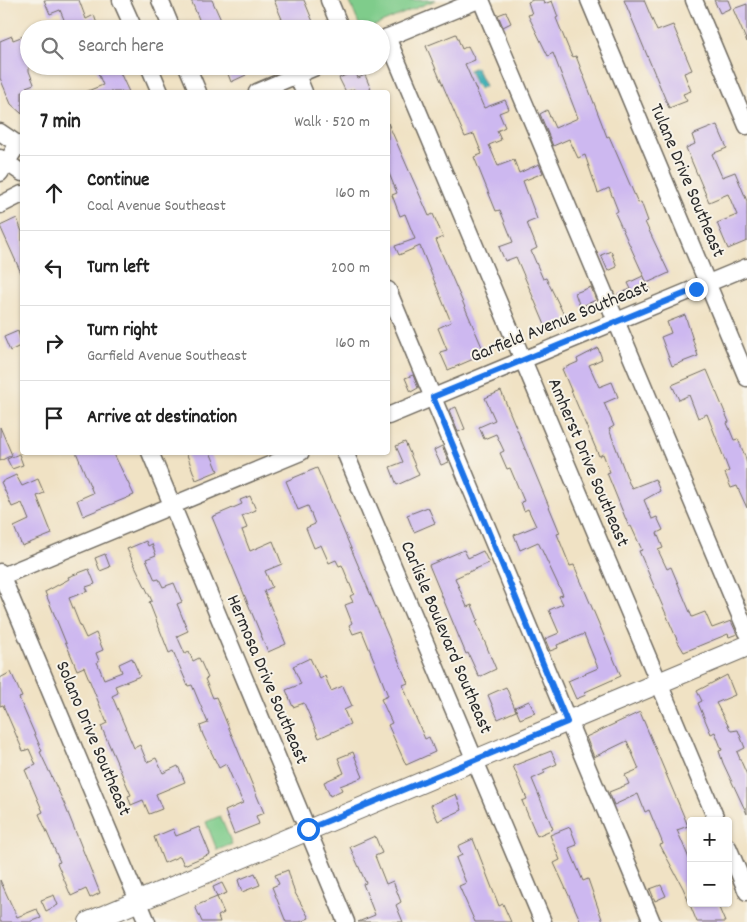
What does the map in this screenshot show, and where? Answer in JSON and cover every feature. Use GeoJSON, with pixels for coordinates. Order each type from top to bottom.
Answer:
{"type":"FeatureCollection","features":[{"type":"Feature","properties":{"kind":"main road"},"geometry":{"type":"LineString","coordinates":[[89,922],[747,646]]}},
{"type":"Feature","properties":{"kind":"street"},"geometry":{"type":"LineString","coordinates":[[121,0],[130,20]]}},
{"type":"Feature","properties":{"kind":"street"},"geometry":{"type":"LineString","coordinates":[[160,0],[168,20]]}},
{"type":"Feature","properties":{"kind":"street"},"geometry":{"type":"LineString","coordinates":[[330,0],[338,20]]}},
{"type":"Feature","properties":{"kind":"street"},"geometry":{"type":"LineString","coordinates":[[390,37],[479,0],[617,321],[747,632]]}},
{"type":"Feature","properties":{"kind":"street","name":"Tulane Drive Southeast"},"geometry":{"type":"LineString","coordinates":[[589,0],[747,378]]}},
{"type":"Feature","properties":{"kind":"street"},"geometry":{"type":"LineString","coordinates":[[694,0],[747,126]]}},
{"type":"Feature","properties":{"kind":"street","name":"Amherst Drive Southeast"},"geometry":{"type":"LineString","coordinates":[[390,53],[715,817]]}},
{"type":"Feature","properties":{"kind":"street"},"geometry":{"type":"LineString","coordinates":[[153,75],[159,90]]}},
{"type":"Feature","properties":{"kind":"street"},"geometry":{"type":"LineString","coordinates":[[191,75],[197,90]]}},
{"type":"Feature","properties":{"kind":"street"},"geometry":{"type":"LineString","coordinates":[[262,90],[297,75],[303,90]]}},
{"type":"Feature","properties":{"kind":"street"},"geometry":{"type":"LineString","coordinates":[[0,132],[20,146],[2,164],[20,172]]}},
{"type":"Feature","properties":{"kind":"street"},"geometry":{"type":"LineString","coordinates":[[0,205],[20,195]]}},
{"type":"Feature","properties":{"kind":"street","name":"Garfield Avenue Southeast"},"geometry":{"type":"LineString","coordinates":[[390,415],[747,267]]}},
{"type":"Feature","properties":{"kind":"street"},"geometry":{"type":"LineString","coordinates":[[390,295],[652,922]]}},
{"type":"Feature","properties":{"kind":"street","name":"Hermosa Drive Southeast"},"geometry":{"type":"LineString","coordinates":[[151,455],[346,922]]}},
{"type":"Feature","properties":{"kind":"street"},"geometry":{"type":"LineString","coordinates":[[1,575],[294,455]]}},
{"type":"Feature","properties":{"kind":"street","name":"Carlisle Boulevard Southeast"},"geometry":{"type":"LineString","coordinates":[[346,455],[543,922]]}},
{"type":"Feature","properties":{"kind":"street","name":"Solano Drive Southeast"},"geometry":{"type":"LineString","coordinates":[[1,575],[147,922]]}},
{"type":"Feature","properties":{"kind":"street"},"geometry":{"type":"LineString","coordinates":[[732,856],[747,892]]}},
{"type":"Feature","properties":{"kind":"green space"},"geometry":{"type":"Polygon","coordinates":[[[349,0],[435,0],[388,20],[357,20],[349,0]]]}},
{"type":"Feature","properties":{"kind":"green space"},"geometry":{"type":"Polygon","coordinates":[[[220,816],[232,844],[217,850],[206,822],[220,816]]]}},
{"type":"Feature","properties":{"kind":"water"},"geometry":{"type":"Polygon","coordinates":[[[476,67],[485,86],[480,89],[475,84],[469,70],[476,67]]]}},
{"type":"Feature","properties":{"kind":"building"},"geometry":{"type":"Polygon","coordinates":[[[44,0],[79,0],[86,19],[94,15],[96,20],[64,20],[60,10],[50,14],[44,0]]]}},
{"type":"Feature","properties":{"kind":"building"},"geometry":{"type":"Polygon","coordinates":[[[191,0],[212,0],[221,20],[199,20],[191,0]]]}},
{"type":"Feature","properties":{"kind":"building"},"geometry":{"type":"Polygon","coordinates":[[[274,0],[304,0],[312,20],[282,20],[274,0]]]}},
{"type":"Feature","properties":{"kind":"building"},"geometry":{"type":"Polygon","coordinates":[[[543,0],[544,4],[552,1],[558,17],[556,18],[572,57],[576,56],[607,137],[609,136],[638,203],[641,202],[648,221],[645,222],[669,273],[647,283],[615,213],[618,211],[609,188],[598,193],[585,155],[578,158],[569,139],[553,146],[540,114],[547,110],[555,128],[578,118],[553,53],[548,56],[528,15],[532,14],[528,2],[543,0]]]}},
{"type":"Feature","properties":{"kind":"building"},"geometry":{"type":"Polygon","coordinates":[[[624,0],[644,0],[657,31],[673,25],[692,70],[684,73],[691,91],[683,94],[687,101],[669,108],[624,0]]]}},
{"type":"Feature","properties":{"kind":"building"},"geometry":{"type":"Polygon","coordinates":[[[714,0],[728,0],[731,8],[720,13],[714,0]]]}},
{"type":"Feature","properties":{"kind":"building"},"geometry":{"type":"Polygon","coordinates":[[[747,4],[747,42],[733,9],[747,4]]]}},
{"type":"Feature","properties":{"kind":"building"},"geometry":{"type":"Polygon","coordinates":[[[506,12],[511,23],[503,27],[498,15],[506,12]]]}},
{"type":"Feature","properties":{"kind":"building"},"geometry":{"type":"Polygon","coordinates":[[[456,34],[462,49],[468,46],[475,60],[465,64],[484,108],[505,100],[509,109],[499,113],[505,127],[497,131],[501,140],[489,145],[498,166],[514,160],[519,173],[539,164],[543,173],[523,181],[537,219],[527,223],[537,248],[531,251],[543,279],[546,278],[568,323],[548,332],[516,257],[505,261],[499,247],[513,242],[500,210],[496,211],[474,157],[482,154],[474,134],[465,137],[426,46],[456,34]]]}},
{"type":"Feature","properties":{"kind":"building"},"geometry":{"type":"Polygon","coordinates":[[[12,36],[13,40],[20,37],[20,75],[31,75],[34,84],[26,87],[30,90],[20,90],[20,112],[11,104],[0,78],[0,41],[12,36]]]}},
{"type":"Feature","properties":{"kind":"building"},"geometry":{"type":"Polygon","coordinates":[[[99,75],[121,75],[128,90],[90,90],[103,85],[99,75]]]}},
{"type":"Feature","properties":{"kind":"building"},"geometry":{"type":"Polygon","coordinates":[[[228,75],[246,75],[231,82],[228,75]]]}},
{"type":"Feature","properties":{"kind":"building"},"geometry":{"type":"Polygon","coordinates":[[[346,75],[357,75],[358,78],[365,75],[371,90],[345,90],[339,78],[346,75]]]}},
{"type":"Feature","properties":{"kind":"building"},"geometry":{"type":"Polygon","coordinates":[[[717,125],[727,148],[712,154],[722,177],[735,172],[747,201],[747,241],[728,249],[717,223],[737,215],[728,194],[709,202],[686,148],[695,144],[692,135],[717,125]]]}},
{"type":"Feature","properties":{"kind":"building"},"geometry":{"type":"Polygon","coordinates":[[[390,128],[429,216],[433,214],[443,237],[436,240],[485,354],[448,370],[440,352],[447,350],[438,328],[451,322],[420,246],[399,255],[395,246],[415,239],[405,214],[400,216],[392,195],[397,193],[390,176],[390,128]]]}},
{"type":"Feature","properties":{"kind":"building"},"geometry":{"type":"Polygon","coordinates":[[[17,218],[20,226],[20,271],[0,226],[17,218]]]}},
{"type":"Feature","properties":{"kind":"building"},"geometry":{"type":"Polygon","coordinates":[[[611,251],[617,267],[608,271],[601,255],[611,251]]]}},
{"type":"Feature","properties":{"kind":"building"},"geometry":{"type":"Polygon","coordinates":[[[643,276],[650,290],[622,302],[618,294],[631,289],[628,283],[643,276]]]}},
{"type":"Feature","properties":{"kind":"building"},"geometry":{"type":"Polygon","coordinates":[[[591,287],[596,300],[580,307],[575,293],[591,287]]]}},
{"type":"Feature","properties":{"kind":"building"},"geometry":{"type":"Polygon","coordinates":[[[685,315],[698,356],[672,366],[661,337],[671,333],[667,322],[685,315]]]}},
{"type":"Feature","properties":{"kind":"building"},"geometry":{"type":"Polygon","coordinates":[[[18,331],[20,346],[10,351],[4,337],[18,331]]]}},
{"type":"Feature","properties":{"kind":"building"},"geometry":{"type":"Polygon","coordinates":[[[598,348],[602,359],[589,365],[599,387],[612,382],[618,397],[604,403],[614,426],[609,429],[629,483],[632,488],[655,479],[660,491],[644,500],[652,519],[657,517],[663,530],[657,533],[663,548],[658,550],[667,569],[671,567],[692,617],[705,612],[712,628],[731,621],[737,634],[729,637],[728,634],[684,652],[678,642],[639,551],[642,550],[631,526],[629,527],[607,473],[610,472],[603,454],[599,456],[562,369],[578,362],[577,359],[598,348]]]}},
{"type":"Feature","properties":{"kind":"building"},"geometry":{"type":"Polygon","coordinates":[[[707,370],[729,422],[727,423],[734,440],[738,439],[745,456],[747,465],[747,508],[737,486],[731,488],[725,473],[729,471],[707,414],[698,418],[689,395],[679,400],[672,385],[707,370]]]}},
{"type":"Feature","properties":{"kind":"building"},"geometry":{"type":"Polygon","coordinates":[[[413,375],[418,388],[411,392],[405,378],[413,375]]]}},
{"type":"Feature","properties":{"kind":"building"},"geometry":{"type":"Polygon","coordinates":[[[501,391],[560,533],[557,534],[570,566],[574,565],[621,676],[585,692],[586,695],[576,699],[568,681],[598,668],[584,634],[557,645],[558,648],[550,651],[545,639],[559,633],[549,610],[563,604],[559,596],[563,595],[538,542],[520,550],[514,535],[536,526],[528,509],[524,511],[521,502],[524,501],[510,468],[507,469],[500,453],[504,451],[496,434],[484,439],[479,427],[495,420],[485,398],[501,391]]]}},
{"type":"Feature","properties":{"kind":"building"},"geometry":{"type":"Polygon","coordinates":[[[456,407],[465,429],[458,432],[449,410],[456,407]]]}},
{"type":"Feature","properties":{"kind":"building"},"geometry":{"type":"Polygon","coordinates":[[[0,427],[12,455],[0,461],[0,427]]]}},
{"type":"Feature","properties":{"kind":"building"},"geometry":{"type":"Polygon","coordinates":[[[405,442],[419,475],[397,485],[390,467],[403,462],[396,446],[405,442]]]}},
{"type":"Feature","properties":{"kind":"building"},"geometry":{"type":"Polygon","coordinates":[[[442,446],[449,462],[441,465],[434,450],[442,446]]]}},
{"type":"Feature","properties":{"kind":"building"},"geometry":{"type":"Polygon","coordinates":[[[19,454],[23,465],[12,469],[7,459],[19,454]]]}},
{"type":"Feature","properties":{"kind":"building"},"geometry":{"type":"Polygon","coordinates":[[[77,455],[114,455],[134,495],[83,516],[77,500],[93,493],[77,455]]]}},
{"type":"Feature","properties":{"kind":"building"},"geometry":{"type":"Polygon","coordinates":[[[187,455],[211,455],[218,471],[196,480],[187,455]]]}},
{"type":"Feature","properties":{"kind":"building"},"geometry":{"type":"Polygon","coordinates":[[[317,468],[408,683],[403,685],[412,709],[425,739],[429,737],[435,752],[406,765],[388,725],[392,723],[381,699],[388,696],[378,670],[362,631],[353,634],[349,625],[352,623],[345,605],[353,602],[350,596],[354,594],[342,565],[339,566],[336,560],[329,563],[321,545],[314,548],[306,528],[315,524],[308,506],[298,510],[286,481],[317,468]]]}},
{"type":"Feature","properties":{"kind":"building"},"geometry":{"type":"Polygon","coordinates":[[[16,475],[22,486],[38,479],[44,493],[37,496],[52,534],[22,546],[14,527],[29,520],[22,503],[12,507],[1,482],[16,475]]]}},
{"type":"Feature","properties":{"kind":"building"},"geometry":{"type":"Polygon","coordinates":[[[250,496],[256,510],[242,516],[247,528],[242,530],[250,551],[273,541],[282,564],[265,571],[272,587],[264,591],[286,644],[268,652],[212,517],[242,504],[240,500],[250,496]]]}},
{"type":"Feature","properties":{"kind":"building"},"geometry":{"type":"Polygon","coordinates":[[[428,507],[435,523],[414,532],[407,515],[428,507]]]}},
{"type":"Feature","properties":{"kind":"building"},"geometry":{"type":"Polygon","coordinates":[[[146,541],[148,546],[152,544],[156,555],[146,559],[155,580],[159,579],[163,587],[174,583],[182,602],[177,604],[188,631],[177,636],[185,654],[189,652],[193,661],[199,658],[208,678],[205,679],[213,698],[216,697],[264,813],[256,816],[259,824],[234,834],[225,811],[243,803],[226,764],[219,768],[203,735],[200,726],[208,723],[192,685],[188,686],[173,651],[169,653],[149,602],[152,601],[127,549],[146,541]]]}},
{"type":"Feature","properties":{"kind":"building"},"geometry":{"type":"Polygon","coordinates":[[[464,550],[468,558],[483,551],[489,563],[455,578],[467,607],[472,605],[478,620],[476,621],[496,669],[479,677],[468,653],[466,654],[429,565],[464,550]]]}},
{"type":"Feature","properties":{"kind":"building"},"geometry":{"type":"Polygon","coordinates":[[[105,554],[110,567],[100,571],[95,558],[105,554]]]}},
{"type":"Feature","properties":{"kind":"building"},"geometry":{"type":"Polygon","coordinates":[[[89,569],[95,584],[86,587],[88,591],[69,598],[86,638],[96,633],[103,650],[96,653],[99,661],[97,662],[104,679],[122,672],[119,664],[132,658],[140,676],[115,686],[118,693],[112,696],[134,748],[140,745],[147,762],[156,758],[163,773],[178,766],[185,782],[156,794],[162,809],[149,814],[143,800],[131,805],[128,796],[131,795],[101,726],[107,723],[84,667],[77,670],[45,592],[69,579],[68,577],[89,569]]]}},
{"type":"Feature","properties":{"kind":"building"},"geometry":{"type":"Polygon","coordinates":[[[310,658],[320,679],[325,676],[331,691],[343,686],[352,706],[344,710],[350,724],[319,738],[304,703],[293,707],[286,690],[301,684],[293,666],[310,658]]]}},
{"type":"Feature","properties":{"kind":"building"},"geometry":{"type":"Polygon","coordinates":[[[11,672],[22,697],[19,698],[42,751],[40,752],[64,803],[100,893],[90,898],[86,889],[71,896],[57,863],[60,862],[39,814],[43,812],[25,770],[36,765],[29,749],[23,751],[3,705],[0,706],[0,678],[11,672]]]}},
{"type":"Feature","properties":{"kind":"building"},"geometry":{"type":"Polygon","coordinates":[[[727,675],[735,695],[716,703],[731,731],[738,730],[745,748],[737,752],[747,775],[747,814],[723,763],[719,751],[722,750],[715,732],[711,734],[698,703],[702,701],[697,691],[727,675]]]}},
{"type":"Feature","properties":{"kind":"building"},"geometry":{"type":"Polygon","coordinates":[[[506,687],[516,711],[498,719],[488,695],[506,687]]]}},
{"type":"Feature","properties":{"kind":"building"},"geometry":{"type":"Polygon","coordinates":[[[529,701],[535,713],[520,719],[515,707],[529,701]]]}},
{"type":"Feature","properties":{"kind":"building"},"geometry":{"type":"Polygon","coordinates":[[[640,712],[687,824],[687,826],[677,830],[687,854],[687,898],[660,845],[663,844],[649,810],[645,812],[638,794],[614,805],[609,792],[629,784],[625,775],[639,769],[627,741],[594,757],[586,737],[640,712]]]}},
{"type":"Feature","properties":{"kind":"building"},"geometry":{"type":"Polygon","coordinates":[[[551,751],[557,764],[543,770],[545,773],[532,779],[553,829],[537,836],[522,801],[527,799],[513,766],[551,751]]]}},
{"type":"Feature","properties":{"kind":"building"},"geometry":{"type":"Polygon","coordinates":[[[353,752],[363,777],[340,786],[342,790],[330,796],[324,782],[344,773],[338,758],[353,752]]]}},
{"type":"Feature","properties":{"kind":"building"},"geometry":{"type":"Polygon","coordinates":[[[456,794],[462,810],[438,821],[431,805],[456,794]]]}},
{"type":"Feature","properties":{"kind":"building"},"geometry":{"type":"Polygon","coordinates":[[[199,827],[210,854],[184,865],[180,856],[164,863],[154,837],[173,829],[176,836],[199,827]]]}},
{"type":"Feature","properties":{"kind":"building"},"geometry":{"type":"Polygon","coordinates":[[[570,827],[577,845],[569,848],[583,881],[588,879],[603,922],[581,922],[554,863],[560,860],[550,835],[570,827]]]}},
{"type":"Feature","properties":{"kind":"building"},"geometry":{"type":"Polygon","coordinates":[[[375,836],[382,853],[375,856],[386,884],[393,881],[401,902],[396,905],[403,922],[358,922],[375,915],[363,884],[366,883],[350,847],[375,836]]]}},
{"type":"Feature","properties":{"kind":"building"},"geometry":{"type":"Polygon","coordinates":[[[473,839],[499,906],[503,904],[511,922],[475,922],[459,886],[466,883],[456,858],[462,855],[458,846],[473,839]]]}},
{"type":"Feature","properties":{"kind":"building"},"geometry":{"type":"Polygon","coordinates":[[[288,870],[294,891],[309,918],[300,922],[286,922],[272,887],[279,884],[275,875],[288,870]]]}},
{"type":"Feature","properties":{"kind":"building"},"geometry":{"type":"Polygon","coordinates":[[[255,873],[260,885],[242,892],[238,880],[255,873]]]}},
{"type":"Feature","properties":{"kind":"building"},"geometry":{"type":"Polygon","coordinates":[[[0,880],[17,917],[37,909],[41,918],[30,922],[0,922],[0,880]]]}},
{"type":"Feature","properties":{"kind":"building"},"geometry":{"type":"Polygon","coordinates":[[[222,883],[227,893],[217,897],[213,887],[222,883]]]}},
{"type":"Feature","properties":{"kind":"building"},"geometry":{"type":"Polygon","coordinates":[[[661,885],[666,896],[655,901],[650,889],[661,885]]]}},
{"type":"Feature","properties":{"kind":"building"},"geometry":{"type":"Polygon","coordinates":[[[54,895],[58,905],[46,911],[41,900],[54,895]]]}},
{"type":"Feature","properties":{"kind":"building"},"geometry":{"type":"Polygon","coordinates":[[[217,897],[224,913],[218,916],[220,922],[202,922],[195,906],[217,897]]]}},
{"type":"Feature","properties":{"kind":"building"},"geometry":{"type":"Polygon","coordinates":[[[691,907],[719,907],[725,922],[697,922],[691,907]]]}},
{"type":"Feature","properties":{"kind":"route"},"geometry":{"type":"LineString","coordinates":[[308,829],[567,722],[433,397],[696,289]]}}]}
